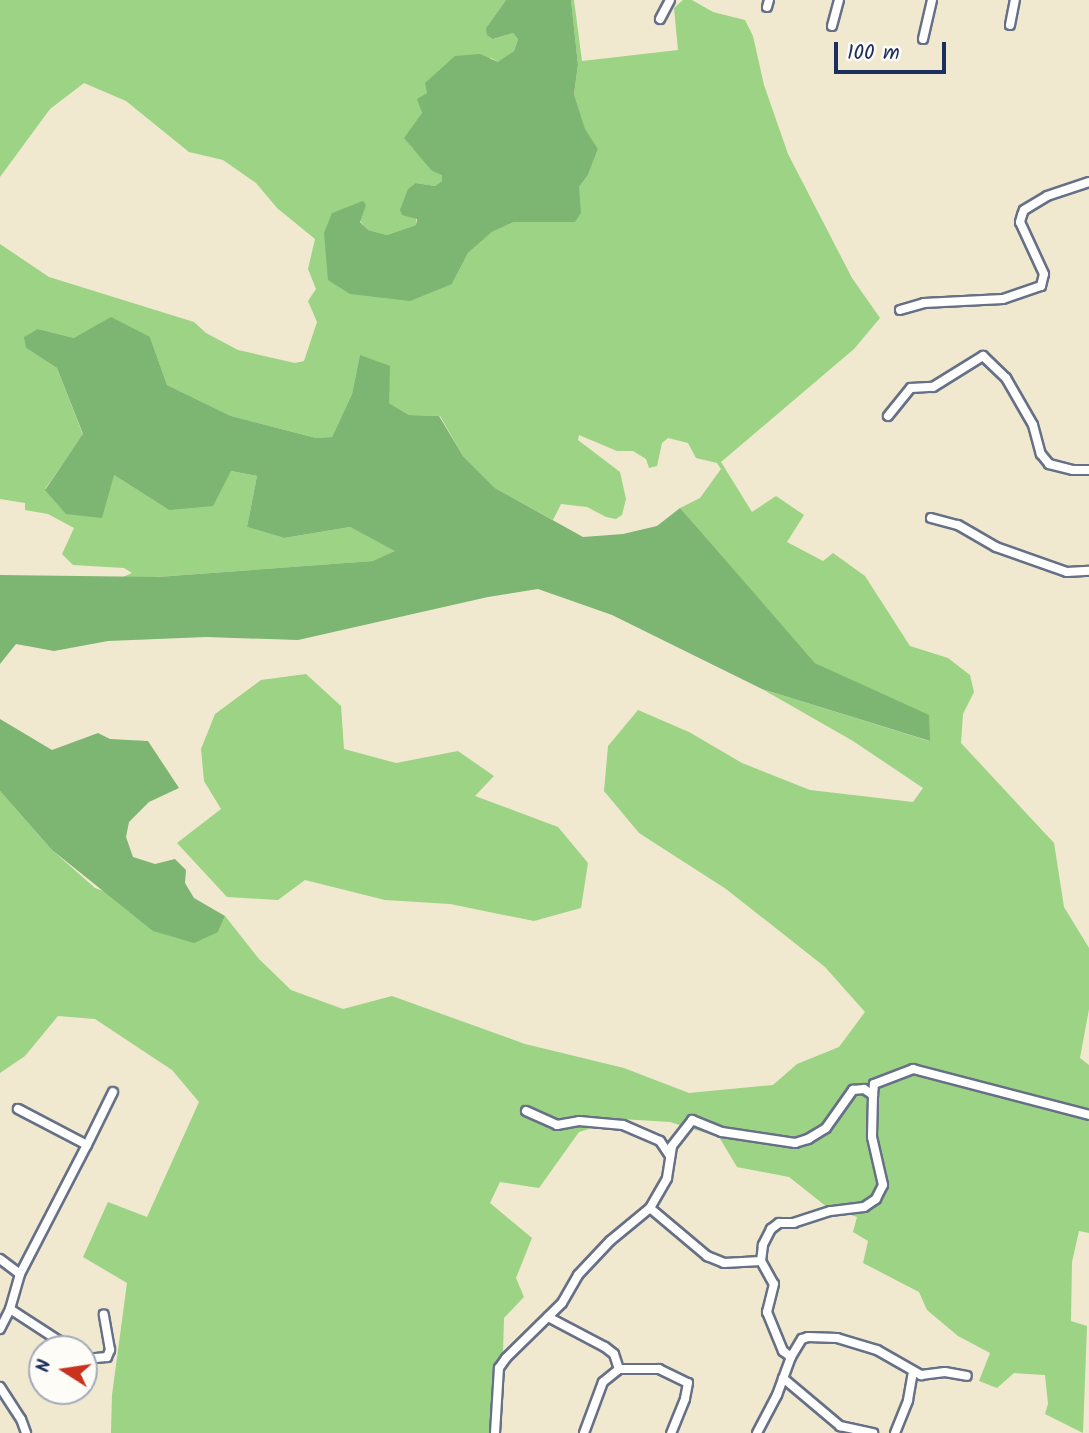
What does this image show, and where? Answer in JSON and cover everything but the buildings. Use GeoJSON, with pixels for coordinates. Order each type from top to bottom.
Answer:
{"type":"FeatureCollection","features":[{"type":"Feature","properties":{"kind":"street"},"geometry":{"type":"LineString","coordinates":[[660,19],[670,0]]}},
{"type":"Feature","properties":{"kind":"street"},"geometry":{"type":"LineString","coordinates":[[832,26],[839,0]]}},
{"type":"Feature","properties":{"kind":"street"},"geometry":{"type":"LineString","coordinates":[[923,39],[932,0]]}},
{"type":"Feature","properties":{"kind":"street"},"geometry":{"type":"LineString","coordinates":[[1010,25],[1015,0]]}},
{"type":"Feature","properties":{"kind":"street"},"geometry":{"type":"LineString","coordinates":[[900,310],[924,303],[1003,299],[1041,286],[1044,274],[1020,222],[1024,209],[1047,196],[1089,182]]}},
{"type":"Feature","properties":{"kind":"street"},"geometry":{"type":"LineString","coordinates":[[888,416],[911,388],[933,387],[983,356],[1006,378],[1033,425],[1041,454],[1049,464],[1065,469],[1089,470]]}},
{"type":"Feature","properties":{"kind":"street"},"geometry":{"type":"LineString","coordinates":[[932,518],[958,525],[996,547],[1067,572],[1089,571]]}},
{"type":"Feature","properties":{"kind":"street"},"geometry":{"type":"LineString","coordinates":[[791,1357],[783,1351],[767,1312],[774,1284],[761,1261],[763,1245],[771,1229],[779,1223],[794,1223],[830,1211],[864,1207],[876,1199],[883,1185],[873,1136],[874,1084],[913,1069],[1089,1115]]}},
{"type":"Feature","properties":{"kind":"street"},"geometry":{"type":"LineString","coordinates":[[495,1433],[499,1368],[562,1303],[578,1275],[610,1241],[650,1208],[667,1178],[672,1146],[681,1130],[692,1120],[722,1132],[795,1143],[826,1128],[853,1090],[864,1089],[873,1095]]}},
{"type":"Feature","properties":{"kind":"street"},"geometry":{"type":"LineString","coordinates":[[0,1329],[10,1309],[20,1274],[113,1092]]}},
{"type":"Feature","properties":{"kind":"street"},"geometry":{"type":"LineString","coordinates":[[18,1110],[87,1146]]}},
{"type":"Feature","properties":{"kind":"street"},"geometry":{"type":"LineString","coordinates":[[526,1111],[557,1125],[579,1121],[623,1125],[660,1142],[670,1156]]}},
{"type":"Feature","properties":{"kind":"street"},"geometry":{"type":"LineString","coordinates":[[650,1208],[707,1256],[724,1263],[761,1261]]}},
{"type":"Feature","properties":{"kind":"street"},"geometry":{"type":"LineString","coordinates":[[0,1259],[20,1274]]}},
{"type":"Feature","properties":{"kind":"street"},"geometry":{"type":"LineString","coordinates":[[10,1309],[51,1335]]}},
{"type":"Feature","properties":{"kind":"street"},"geometry":{"type":"LineString","coordinates":[[98,1358],[107,1357],[110,1350],[104,1315]]}},
{"type":"Feature","properties":{"kind":"street"},"geometry":{"type":"LineString","coordinates":[[548,1317],[605,1347],[614,1354],[619,1369]]}},
{"type":"Feature","properties":{"kind":"street"},"geometry":{"type":"LineString","coordinates":[[757,1433],[791,1357],[802,1339],[816,1335],[877,1350],[913,1373],[930,1376],[945,1372],[967,1376]]}},
{"type":"Feature","properties":{"kind":"street"},"geometry":{"type":"LineString","coordinates":[[584,1433],[603,1382],[619,1369],[659,1369],[688,1383],[685,1399],[671,1433]]}},
{"type":"Feature","properties":{"kind":"street"},"geometry":{"type":"LineString","coordinates":[[895,1433],[908,1400],[913,1373]]}},
{"type":"Feature","properties":{"kind":"street"},"geometry":{"type":"LineString","coordinates":[[783,1378],[845,1431],[873,1433]]}},
{"type":"Feature","properties":{"kind":"street"},"geometry":{"type":"LineString","coordinates":[[0,1387],[21,1419],[26,1433]]}},
{"type":"Feature","properties":{"kind":"green space"},"geometry":{"type":"Polygon","coordinates":[[[0,0],[506,0],[486,28],[494,39],[513,33],[518,39],[514,51],[505,60],[498,62],[491,58],[427,93],[419,103],[422,113],[410,132],[411,147],[421,154],[432,171],[442,174],[442,181],[435,186],[416,183],[416,225],[387,235],[367,230],[350,207],[332,213],[452,284],[468,253],[492,232],[514,222],[575,222],[579,187],[588,175],[598,149],[585,130],[574,94],[578,65],[571,0],[574,0],[582,61],[678,50],[674,8],[683,0],[692,0],[713,12],[745,20],[753,36],[764,85],[788,154],[852,278],[880,318],[854,349],[721,462],[752,512],[776,496],[804,515],[787,542],[823,561],[833,553],[865,576],[910,646],[948,658],[970,675],[974,692],[963,714],[961,743],[1054,843],[1064,907],[1089,948],[1089,1009],[1080,1058],[1089,1065],[1089,1233],[1079,1231],[1072,1262],[1071,1321],[1087,1326],[1083,1433],[1045,1414],[1048,1404],[1045,1375],[1014,1373],[997,1388],[979,1381],[990,1353],[958,1336],[927,1310],[919,1292],[863,1263],[868,1241],[853,1232],[857,1217],[827,1207],[789,1177],[737,1167],[719,1137],[670,1122],[621,1119],[579,1132],[539,1188],[500,1182],[490,1203],[532,1238],[516,1278],[524,1297],[504,1318],[503,1354],[495,1365],[491,1433],[111,1433],[112,1395],[127,1283],[83,1257],[108,1202],[147,1217],[199,1102],[172,1070],[95,1019],[58,1016],[25,1056],[0,1073],[0,791],[52,850],[95,888],[218,932],[225,916],[259,959],[291,990],[343,1009],[392,996],[525,1044],[624,1068],[689,1093],[773,1085],[797,1064],[839,1047],[865,1012],[825,967],[726,889],[639,833],[604,791],[608,746],[638,710],[689,732],[742,763],[810,790],[913,802],[923,788],[853,741],[762,689],[929,741],[929,716],[815,663],[728,565],[680,508],[700,498],[721,469],[717,463],[696,458],[688,443],[668,438],[662,443],[657,466],[649,468],[646,459],[633,451],[617,451],[579,435],[578,440],[620,472],[626,499],[622,515],[616,519],[587,507],[561,504],[553,520],[495,488],[463,456],[440,416],[409,415],[389,403],[360,356],[352,394],[332,437],[316,438],[231,416],[167,385],[150,337],[74,338],[38,329],[26,348],[57,368],[83,435],[45,489],[114,475],[169,510],[231,471],[257,476],[247,527],[284,538],[350,527],[396,551],[374,561],[156,577],[123,577],[132,573],[124,568],[73,565],[62,554],[74,528],[48,514],[25,510],[25,503],[0,499],[0,244],[49,277],[194,322],[206,333],[238,350],[295,363],[304,361],[317,322],[308,301],[316,289],[308,269],[315,239],[277,208],[256,183],[223,160],[189,152],[126,101],[84,83],[50,109],[0,177],[0,0]]]}},
{"type":"Feature","properties":{"kind":"green space"},"geometry":{"type":"Polygon","coordinates":[[[506,0],[571,0],[578,65],[574,94],[585,129],[598,149],[588,175],[579,187],[581,213],[575,222],[514,222],[492,232],[468,253],[452,284],[410,301],[350,294],[328,280],[324,233],[332,213],[363,201],[366,205],[360,222],[368,230],[387,235],[416,225],[417,219],[402,215],[400,210],[408,189],[416,183],[435,186],[442,181],[442,175],[432,171],[404,138],[422,113],[417,99],[427,93],[425,83],[455,56],[480,54],[498,62],[514,51],[518,39],[513,33],[493,39],[487,35],[486,28],[506,0]]]}},
{"type":"Feature","properties":{"kind":"green space"},"geometry":{"type":"Polygon","coordinates":[[[111,317],[150,337],[167,385],[231,416],[316,438],[332,437],[352,394],[360,355],[390,366],[389,403],[409,415],[439,416],[463,456],[495,488],[583,537],[623,534],[657,526],[680,508],[815,663],[929,715],[930,741],[762,689],[612,615],[538,589],[488,597],[298,640],[206,637],[108,641],[54,651],[16,644],[0,664],[0,575],[157,577],[373,561],[395,551],[350,527],[284,538],[247,527],[257,476],[231,471],[213,506],[169,510],[114,475],[102,518],[66,514],[45,490],[83,434],[57,368],[26,348],[24,337],[38,329],[74,338],[111,317]]]}},
{"type":"Feature","properties":{"kind":"green space"},"geometry":{"type":"Polygon","coordinates":[[[306,674],[341,706],[344,749],[396,763],[458,751],[494,776],[475,796],[558,827],[588,863],[581,908],[534,921],[450,904],[385,900],[305,880],[278,900],[227,897],[177,843],[221,809],[204,781],[201,749],[215,714],[261,680],[306,674]]]}},
{"type":"Feature","properties":{"kind":"green space"},"geometry":{"type":"Polygon","coordinates":[[[0,719],[52,750],[98,733],[110,739],[148,741],[179,788],[149,802],[129,822],[126,837],[133,857],[155,864],[175,859],[186,870],[185,883],[194,898],[225,916],[218,932],[194,943],[153,931],[52,850],[0,791],[0,719]]]}}]}
